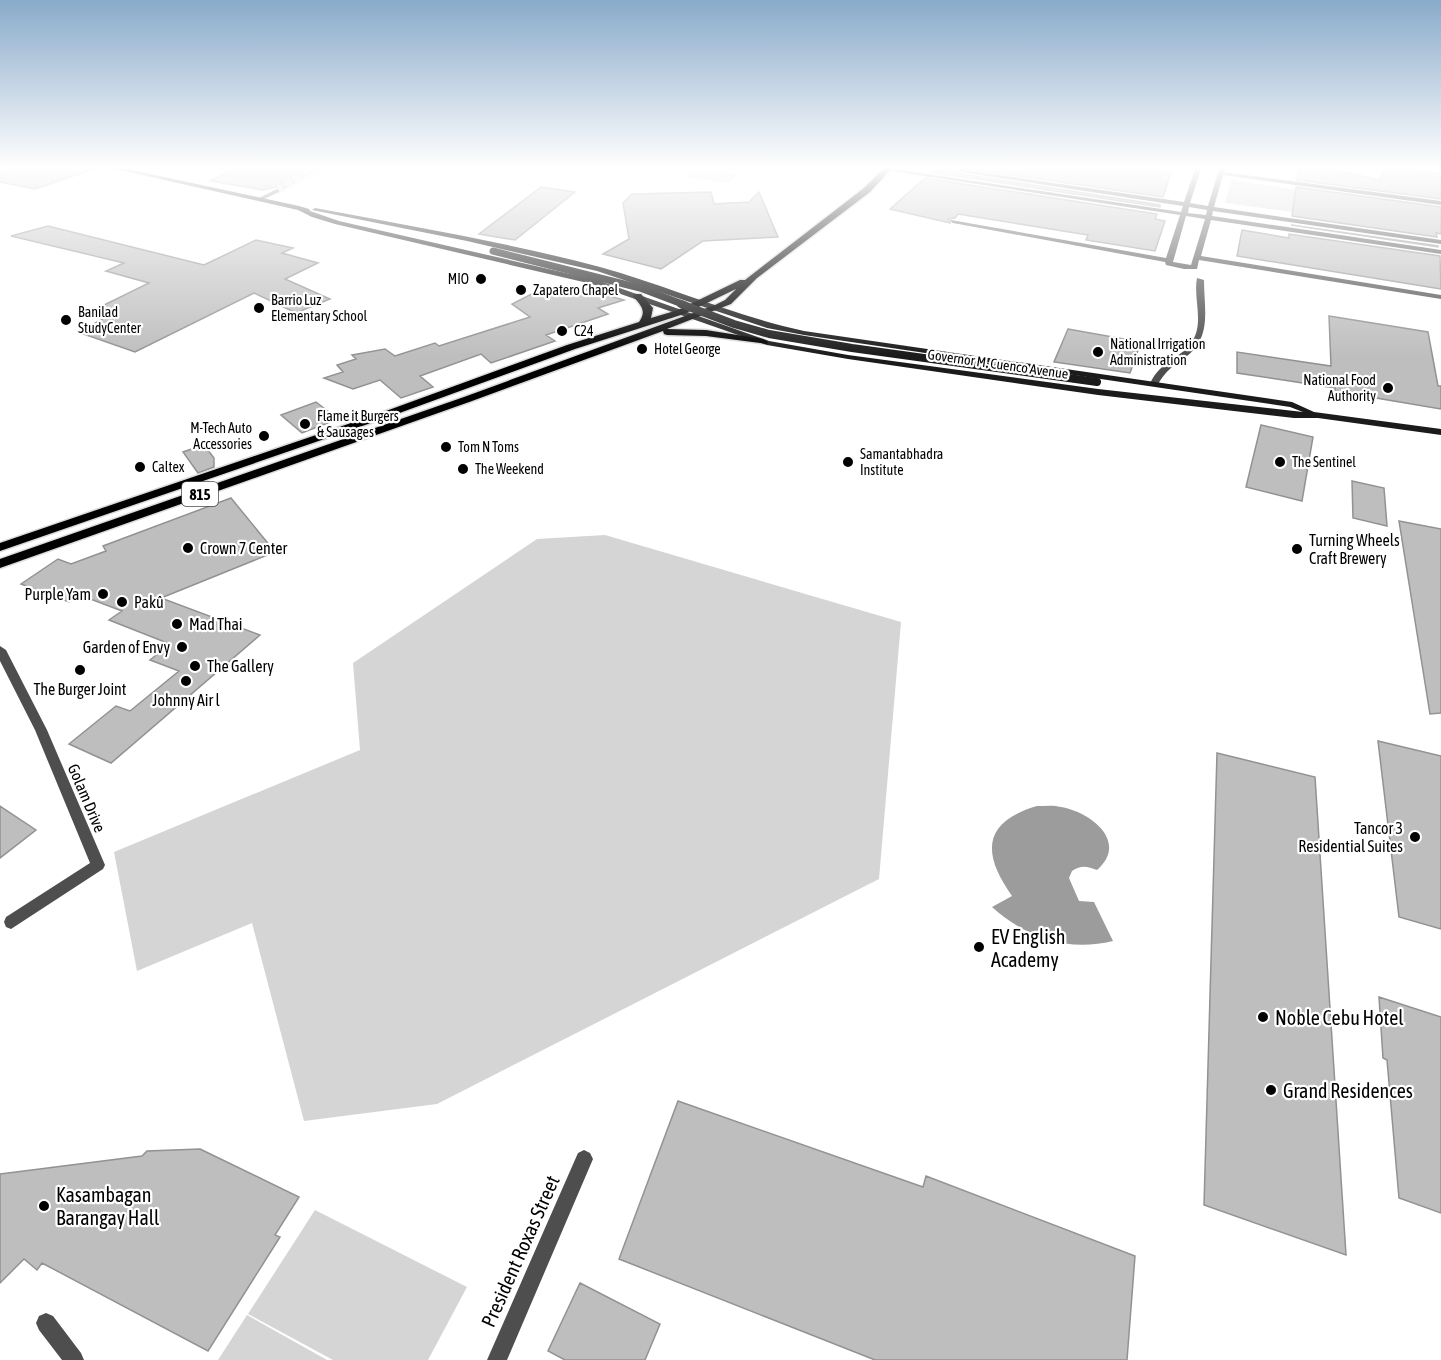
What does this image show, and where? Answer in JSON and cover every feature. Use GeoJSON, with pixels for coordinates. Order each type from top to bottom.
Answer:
{"type":"FeatureCollection","features":[{"type":"Feature","properties":{"kind":"main road","name":"Governor M. Cuenco Avenue"},"geometry":{"type":"LineString","coordinates":[[365,229],[575,278],[633,295],[765,342],[848,357],[1098,392],[1294,415],[1318,415]]}},
{"type":"Feature","properties":{"kind":"main road","name":"Governor M. Cuenco Avenue"},"geometry":{"type":"LineString","coordinates":[[398,229],[492,250],[640,288],[734,324],[769,334],[830,345],[1441,432]]}},
{"type":"Feature","properties":{"kind":"main road","name":"Governor M. Cuenco Avenue"},"geometry":{"type":"LineString","coordinates":[[421,229],[502,246],[643,282],[783,329],[1292,405],[1318,415]]}},
{"type":"Feature","properties":{"kind":"main road","name":"815"},"geometry":{"type":"LineString","coordinates":[[0,564],[718,307],[728,302],[754,276],[815,229]]}},
{"type":"Feature","properties":{"kind":"main road","name":"815"},"geometry":{"type":"LineString","coordinates":[[0,547],[390,413],[571,346],[681,312],[754,276]]}},
{"type":"Feature","properties":{"kind":"main road"},"geometry":{"type":"LineString","coordinates":[[643,282],[646,285],[645,288],[633,295],[648,308],[648,316],[643,324]]}},
{"type":"Feature","properties":{"kind":"main road"},"geometry":{"type":"LineString","coordinates":[[652,332],[700,332],[765,342],[765,333],[783,329]]}},
{"type":"Feature","properties":{"kind":"street"},"geometry":{"type":"LineString","coordinates":[[999,229],[1169,261],[1173,265],[1189,268],[1194,267],[1205,229]]}},
{"type":"Feature","properties":{"kind":"street"},"geometry":{"type":"LineString","coordinates":[[1169,261],[1180,229]]}},
{"type":"Feature","properties":{"kind":"street"},"geometry":{"type":"LineString","coordinates":[[1291,229],[1441,252]]}},
{"type":"Feature","properties":{"kind":"street"},"geometry":{"type":"LineString","coordinates":[[1356,229],[1441,242]]}},
{"type":"Feature","properties":{"kind":"street"},"geometry":{"type":"LineString","coordinates":[[1197,258],[1441,297]]}},
{"type":"Feature","properties":{"kind":"street"},"geometry":{"type":"LineString","coordinates":[[1154,384],[1162,368],[1184,355],[1200,333],[1200,280]]}},
{"type":"Feature","properties":{"kind":"street","name":"Golam Drive"},"geometry":{"type":"LineString","coordinates":[[0,650],[41,730],[98,865],[11,922]]}},
{"type":"Feature","properties":{"kind":"street","name":"President Roxas Street"},"geometry":{"type":"LineString","coordinates":[[497,1360],[584,1159]]}},
{"type":"Feature","properties":{"kind":"street"},"geometry":{"type":"LineString","coordinates":[[46,1323],[74,1360]]}},
{"type":"Feature","properties":{"kind":"shaded area"},"geometry":{"type":"Polygon","coordinates":[[[605,535],[901,622],[879,879],[437,1104],[304,1121],[252,923],[137,971],[114,852],[360,750],[353,663],[537,539],[605,535]]]}},
{"type":"Feature","properties":{"kind":"shaded area"},"geometry":{"type":"Polygon","coordinates":[[[1037,806],[1058,806],[1084,815],[1102,830],[1108,839],[1109,849],[1106,859],[1097,870],[1081,867],[1072,871],[1069,878],[1079,901],[1094,902],[1113,941],[1080,945],[1048,940],[1019,927],[992,907],[1012,896],[1002,881],[992,853],[997,830],[1019,813],[1037,806]]]}},
{"type":"Feature","properties":{"kind":"shaded area"},"geometry":{"type":"Polygon","coordinates":[[[315,1210],[467,1287],[428,1360],[333,1360],[248,1314],[315,1210]]]}},
{"type":"Feature","properties":{"kind":"shaded area"},"geometry":{"type":"Polygon","coordinates":[[[247,1315],[327,1360],[218,1360],[247,1315]]]}},
{"type":"Feature","properties":{"kind":"building"},"geometry":{"type":"Polygon","coordinates":[[[35,229],[62,229],[204,265],[256,240],[293,248],[282,253],[318,263],[285,279],[330,299],[296,313],[254,293],[135,352],[78,332],[116,312],[91,316],[90,312],[149,283],[106,271],[124,263],[11,236],[35,229]]]}},
{"type":"Feature","properties":{"kind":"building"},"geometry":{"type":"Polygon","coordinates":[[[485,229],[528,229],[515,240],[479,234],[485,229]]]}},
{"type":"Feature","properties":{"kind":"building"},"geometry":{"type":"Polygon","coordinates":[[[627,229],[775,229],[778,237],[703,241],[661,269],[603,254],[629,239],[627,229]]]}},
{"type":"Feature","properties":{"kind":"building"},"geometry":{"type":"Polygon","coordinates":[[[1054,229],[1162,229],[1155,251],[1086,240],[1088,235],[1054,229]]]}},
{"type":"Feature","properties":{"kind":"building"},"geometry":{"type":"Polygon","coordinates":[[[1321,229],[1438,246],[1438,247],[1321,229]]]}},
{"type":"Feature","properties":{"kind":"building"},"geometry":{"type":"Polygon","coordinates":[[[1385,229],[1441,229],[1441,234],[1436,233],[1437,237],[1385,229]]]}},
{"type":"Feature","properties":{"kind":"building"},"geometry":{"type":"Polygon","coordinates":[[[1242,230],[1289,238],[1289,234],[1440,256],[1441,289],[1237,256],[1242,230]]]}},
{"type":"Feature","properties":{"kind":"building"},"geometry":{"type":"Polygon","coordinates":[[[545,287],[571,295],[582,288],[624,300],[598,308],[608,314],[546,335],[555,341],[491,363],[481,354],[420,376],[433,387],[401,398],[380,380],[353,389],[324,378],[343,372],[337,365],[356,359],[352,355],[385,349],[395,356],[435,343],[439,346],[530,317],[512,304],[545,287]]]}},
{"type":"Feature","properties":{"kind":"building"},"geometry":{"type":"Polygon","coordinates":[[[1329,316],[1428,332],[1438,386],[1441,386],[1441,409],[1335,391],[1335,388],[1237,373],[1237,352],[1331,366],[1329,316]]]}},
{"type":"Feature","properties":{"kind":"building","name":"National Irrigation Administration"},"geometry":{"type":"Polygon","coordinates":[[[1068,329],[1141,342],[1130,373],[1054,362],[1068,329]]]}},
{"type":"Feature","properties":{"kind":"building"},"geometry":{"type":"Polygon","coordinates":[[[316,402],[338,419],[302,433],[281,415],[316,402]]]}},
{"type":"Feature","properties":{"kind":"building","name":"The Sentinel"},"geometry":{"type":"Polygon","coordinates":[[[1261,425],[1313,437],[1302,501],[1246,487],[1261,425]]]}},
{"type":"Feature","properties":{"kind":"building"},"geometry":{"type":"Polygon","coordinates":[[[204,445],[214,458],[214,467],[198,473],[183,452],[204,445]]]}},
{"type":"Feature","properties":{"kind":"building"},"geometry":{"type":"Polygon","coordinates":[[[1352,481],[1384,488],[1387,526],[1353,518],[1352,481]]]}},
{"type":"Feature","properties":{"kind":"building"},"geometry":{"type":"Polygon","coordinates":[[[231,498],[275,552],[161,598],[260,635],[111,763],[69,744],[116,706],[130,711],[179,671],[150,660],[170,644],[109,620],[122,611],[80,595],[69,602],[21,584],[58,559],[71,564],[106,551],[103,546],[231,498]]]}},
{"type":"Feature","properties":{"kind":"building"},"geometry":{"type":"Polygon","coordinates":[[[1399,521],[1441,529],[1441,713],[1430,714],[1399,521]]]}},
{"type":"Feature","properties":{"kind":"building","name":"Tancor 3 Residential Suites"},"geometry":{"type":"Polygon","coordinates":[[[1378,741],[1441,756],[1441,929],[1399,917],[1378,741]]]}},
{"type":"Feature","properties":{"kind":"building","name":"Grand Residences"},"geometry":{"type":"Polygon","coordinates":[[[1217,753],[1315,777],[1346,1255],[1204,1205],[1217,753]]]}},
{"type":"Feature","properties":{"kind":"building"},"geometry":{"type":"Polygon","coordinates":[[[0,806],[36,830],[0,858],[0,806]]]}},
{"type":"Feature","properties":{"kind":"building"},"geometry":{"type":"Polygon","coordinates":[[[1379,997],[1441,1017],[1441,1213],[1399,1198],[1387,1060],[1383,1058],[1379,997]]]}},
{"type":"Feature","properties":{"kind":"building"},"geometry":{"type":"Polygon","coordinates":[[[678,1101],[923,1187],[926,1176],[1135,1256],[1127,1360],[875,1360],[619,1259],[678,1101]]]}},
{"type":"Feature","properties":{"kind":"building"},"geometry":{"type":"Polygon","coordinates":[[[200,1149],[299,1197],[275,1235],[280,1237],[208,1351],[42,1263],[37,1270],[24,1259],[0,1283],[0,1174],[142,1156],[147,1151],[200,1149]]]}},
{"type":"Feature","properties":{"kind":"building"},"geometry":{"type":"Polygon","coordinates":[[[580,1283],[660,1324],[645,1360],[565,1360],[548,1351],[580,1283]]]}},
{"type":"Feature","properties":{"kind":"place","name":"MIO"},"geometry":{"type":"Point","coordinates":[481,279]}},
{"type":"Feature","properties":{"kind":"place","name":"Zapatero Chapel"},"geometry":{"type":"Point","coordinates":[521,290]}},
{"type":"Feature","properties":{"kind":"place","name":"Barrio Luz Elementary School"},"geometry":{"type":"Point","coordinates":[259,308]}},
{"type":"Feature","properties":{"kind":"place","name":"Banilad StudyCenter"},"geometry":{"type":"Point","coordinates":[66,320]}},
{"type":"Feature","properties":{"kind":"place","name":"C24"},"geometry":{"type":"Point","coordinates":[562,331]}},
{"type":"Feature","properties":{"kind":"place","name":"Hotel George"},"geometry":{"type":"Point","coordinates":[642,349]}},
{"type":"Feature","properties":{"kind":"place","name":"National Irrigation Administration"},"geometry":{"type":"Point","coordinates":[1098,352]}},
{"type":"Feature","properties":{"kind":"place","name":"National Food Authority"},"geometry":{"type":"Point","coordinates":[1388,388]}},
{"type":"Feature","properties":{"kind":"place","name":"Flame it Burgers & Sausages"},"geometry":{"type":"Point","coordinates":[305,424]}},
{"type":"Feature","properties":{"kind":"place","name":"M-Tech Auto Accessories"},"geometry":{"type":"Point","coordinates":[264,436]}},
{"type":"Feature","properties":{"kind":"place","name":"Tom N Toms"},"geometry":{"type":"Point","coordinates":[446,447]}},
{"type":"Feature","properties":{"kind":"place","name":"Samantabhadra Institute"},"geometry":{"type":"Point","coordinates":[848,462]}},
{"type":"Feature","properties":{"kind":"place","name":"The Sentinel"},"geometry":{"type":"Point","coordinates":[1280,462]}},
{"type":"Feature","properties":{"kind":"place","name":"Caltex"},"geometry":{"type":"Point","coordinates":[140,467]}},
{"type":"Feature","properties":{"kind":"place","name":"The Weekend"},"geometry":{"type":"Point","coordinates":[463,469]}},
{"type":"Feature","properties":{"kind":"place","name":"Crown 7 Center"},"geometry":{"type":"Point","coordinates":[188,548]}},
{"type":"Feature","properties":{"kind":"place","name":"Turning Wheels Craft Brewery"},"geometry":{"type":"Point","coordinates":[1297,549]}},
{"type":"Feature","properties":{"kind":"place","name":"Purple Yam"},"geometry":{"type":"Point","coordinates":[103,594]}},
{"type":"Feature","properties":{"kind":"place","name":"Pakû"},"geometry":{"type":"Point","coordinates":[122,602]}},
{"type":"Feature","properties":{"kind":"place","name":"Mad Thai"},"geometry":{"type":"Point","coordinates":[177,624]}},
{"type":"Feature","properties":{"kind":"place","name":"Garden of Envy"},"geometry":{"type":"Point","coordinates":[182,647]}},
{"type":"Feature","properties":{"kind":"place","name":"The Gallery"},"geometry":{"type":"Point","coordinates":[195,666]}},
{"type":"Feature","properties":{"kind":"place","name":"The Burger Joint"},"geometry":{"type":"Point","coordinates":[80,670]}},
{"type":"Feature","properties":{"kind":"place","name":"Johnny Air l"},"geometry":{"type":"Point","coordinates":[186,681]}},
{"type":"Feature","properties":{"kind":"place","name":"Tancor 3 Residential Suites"},"geometry":{"type":"Point","coordinates":[1415,837]}},
{"type":"Feature","properties":{"kind":"place","name":"EV English Academy"},"geometry":{"type":"Point","coordinates":[979,947]}},
{"type":"Feature","properties":{"kind":"place","name":"Noble Cebu Hotel"},"geometry":{"type":"Point","coordinates":[1263,1017]}},
{"type":"Feature","properties":{"kind":"place","name":"Grand Residences"},"geometry":{"type":"Point","coordinates":[1271,1090]}},
{"type":"Feature","properties":{"kind":"place","name":"Kasambagan Barangay Hall"},"geometry":{"type":"Point","coordinates":[44,1206]}}]}
